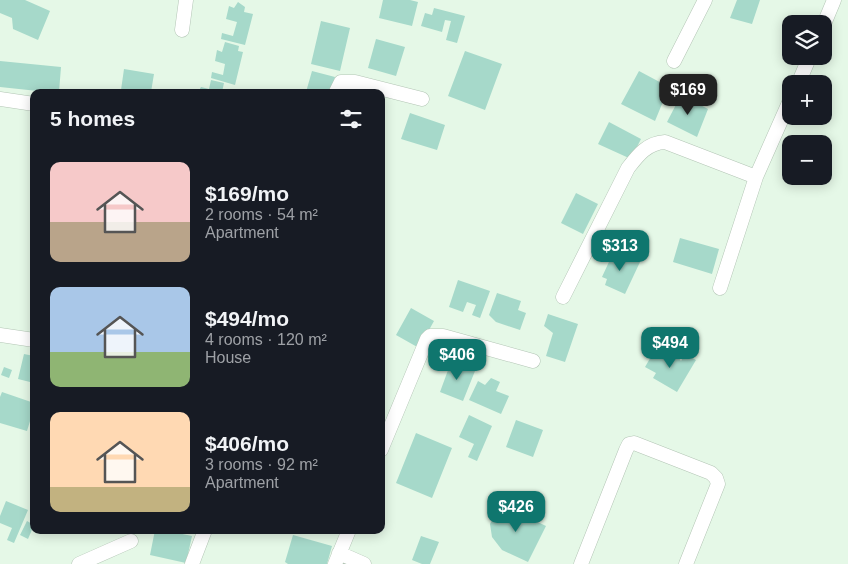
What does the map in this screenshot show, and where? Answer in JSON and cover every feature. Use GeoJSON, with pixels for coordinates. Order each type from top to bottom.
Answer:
{"type":"FeatureCollection","features":[{"type":"Feature","properties":{"kind":"street"},"geometry":{"type":"LineString","coordinates":[[182,30],[186,0]]}},
{"type":"Feature","properties":{"kind":"street"},"geometry":{"type":"LineString","coordinates":[[674,61],[705,0]]}},
{"type":"Feature","properties":{"kind":"street"},"geometry":{"type":"LineString","coordinates":[[828,15],[834,0]]}},
{"type":"Feature","properties":{"kind":"street"},"geometry":{"type":"LineString","coordinates":[[338,89],[341,82],[350,82],[380,89]]}},
{"type":"Feature","properties":{"kind":"street"},"geometry":{"type":"LineString","coordinates":[[385,90],[422,99]]}},
{"type":"Feature","properties":{"kind":"street"},"geometry":{"type":"LineString","coordinates":[[0,99],[30,103]]}},
{"type":"Feature","properties":{"kind":"street"},"geometry":{"type":"LineString","coordinates":[[720,288],[756,177],[782,118]]}},
{"type":"Feature","properties":{"kind":"street"},"geometry":{"type":"LineString","coordinates":[[564,297],[628,168],[640,153],[648,147],[658,142],[665,142],[756,177]]}},
{"type":"Feature","properties":{"kind":"street"},"geometry":{"type":"LineString","coordinates":[[0,335],[30,339]]}},
{"type":"Feature","properties":{"kind":"street"},"geometry":{"type":"LineString","coordinates":[[385,440],[427,339],[430,336],[443,336],[533,361]]}},
{"type":"Feature","properties":{"kind":"street"},"geometry":{"type":"LineString","coordinates":[[581,564],[626,450],[629,444],[634,443],[711,473],[716,478],[718,484],[686,564]]}},
{"type":"Feature","properties":{"kind":"street"},"geometry":{"type":"LineString","coordinates":[[192,564],[203,534]]}},
{"type":"Feature","properties":{"kind":"street"},"geometry":{"type":"LineString","coordinates":[[345,534],[337,559],[364,564]]}},
{"type":"Feature","properties":{"kind":"street"},"geometry":{"type":"LineString","coordinates":[[79,564],[131,541]]}},
{"type":"Feature","properties":{"kind":"building"},"geometry":{"type":"Polygon","coordinates":[[[0,0],[25,0],[50,11],[38,40],[13,29],[12,18],[0,13],[0,0]]]}},
{"type":"Feature","properties":{"kind":"building"},"geometry":{"type":"Polygon","coordinates":[[[383,0],[410,0],[418,2],[412,26],[379,18],[383,0]]]}},
{"type":"Feature","properties":{"kind":"building"},"geometry":{"type":"Polygon","coordinates":[[[737,0],[760,0],[752,24],[730,18],[737,0]]]}},
{"type":"Feature","properties":{"kind":"building"},"geometry":{"type":"Polygon","coordinates":[[[238,2],[245,7],[244,12],[253,14],[245,45],[221,39],[222,33],[233,36],[237,22],[226,19],[229,6],[234,8],[238,2]]]}},
{"type":"Feature","properties":{"kind":"building"},"geometry":{"type":"Polygon","coordinates":[[[434,8],[465,16],[457,43],[446,40],[451,21],[445,20],[442,32],[421,26],[425,13],[432,15],[434,8]]]}},
{"type":"Feature","properties":{"kind":"building"},"geometry":{"type":"Polygon","coordinates":[[[321,21],[350,28],[340,71],[311,64],[321,21]]]}},
{"type":"Feature","properties":{"kind":"building"},"geometry":{"type":"Polygon","coordinates":[[[376,39],[405,47],[396,76],[368,68],[376,39]]]}},
{"type":"Feature","properties":{"kind":"building"},"geometry":{"type":"Polygon","coordinates":[[[225,42],[239,46],[238,51],[243,52],[235,85],[211,78],[212,72],[223,75],[225,64],[215,61],[217,50],[222,52],[225,42]]]}},
{"type":"Feature","properties":{"kind":"building"},"geometry":{"type":"Polygon","coordinates":[[[465,51],[502,64],[485,110],[448,96],[465,51]]]}},
{"type":"Feature","properties":{"kind":"building"},"geometry":{"type":"Polygon","coordinates":[[[0,61],[61,67],[59,89],[30,90],[0,87],[0,61]]]}},
{"type":"Feature","properties":{"kind":"building"},"geometry":{"type":"Polygon","coordinates":[[[124,69],[154,74],[152,89],[121,89],[124,69]]]}},
{"type":"Feature","properties":{"kind":"building"},"geometry":{"type":"Polygon","coordinates":[[[312,71],[335,77],[332,89],[307,89],[312,71]]]}},
{"type":"Feature","properties":{"kind":"building"},"geometry":{"type":"Polygon","coordinates":[[[639,71],[669,87],[655,121],[621,104],[639,71]]]}},
{"type":"Feature","properties":{"kind":"building"},"geometry":{"type":"Polygon","coordinates":[[[211,80],[224,83],[223,89],[209,89],[211,80]]]}},
{"type":"Feature","properties":{"kind":"building"},"geometry":{"type":"Polygon","coordinates":[[[681,95],[708,109],[697,137],[667,122],[681,95]]]}},
{"type":"Feature","properties":{"kind":"building"},"geometry":{"type":"Polygon","coordinates":[[[410,113],[445,125],[437,150],[401,139],[410,113]]]}},
{"type":"Feature","properties":{"kind":"building"},"geometry":{"type":"Polygon","coordinates":[[[609,122],[641,139],[631,159],[598,144],[609,122]]]}},
{"type":"Feature","properties":{"kind":"building"},"geometry":{"type":"Polygon","coordinates":[[[576,193],[598,204],[583,234],[561,223],[576,193]]]}},
{"type":"Feature","properties":{"kind":"building"},"geometry":{"type":"Polygon","coordinates":[[[680,238],[719,249],[712,274],[673,262],[680,238]]]}},
{"type":"Feature","properties":{"kind":"building"},"geometry":{"type":"Polygon","coordinates":[[[614,251],[640,262],[625,294],[605,285],[607,279],[602,277],[614,251]]]}},
{"type":"Feature","properties":{"kind":"building"},"geometry":{"type":"Polygon","coordinates":[[[458,280],[490,291],[480,318],[472,315],[476,305],[467,302],[463,312],[449,307],[458,280]]]}},
{"type":"Feature","properties":{"kind":"building"},"geometry":{"type":"Polygon","coordinates":[[[497,293],[521,301],[518,310],[526,313],[520,330],[496,322],[489,315],[497,293]]]}},
{"type":"Feature","properties":{"kind":"building"},"geometry":{"type":"Polygon","coordinates":[[[411,308],[434,321],[419,348],[396,335],[411,308]]]}},
{"type":"Feature","properties":{"kind":"building"},"geometry":{"type":"Polygon","coordinates":[[[548,314],[578,324],[565,362],[546,356],[553,333],[544,326],[548,314]]]}},
{"type":"Feature","properties":{"kind":"building"},"geometry":{"type":"Polygon","coordinates":[[[656,348],[671,356],[675,353],[681,361],[685,354],[696,360],[677,392],[653,378],[656,373],[645,367],[656,348]]]}},
{"type":"Feature","properties":{"kind":"building"},"geometry":{"type":"Polygon","coordinates":[[[24,354],[30,355],[30,382],[18,379],[24,354]]]}},
{"type":"Feature","properties":{"kind":"building"},"geometry":{"type":"Polygon","coordinates":[[[451,362],[475,371],[463,401],[440,392],[451,362]]]}},
{"type":"Feature","properties":{"kind":"building"},"geometry":{"type":"Polygon","coordinates":[[[4,367],[12,370],[9,378],[1,375],[4,367]]]}},
{"type":"Feature","properties":{"kind":"building"},"geometry":{"type":"Polygon","coordinates":[[[491,378],[500,382],[496,391],[509,396],[501,414],[469,400],[478,381],[485,385],[491,378]]]}},
{"type":"Feature","properties":{"kind":"building"},"geometry":{"type":"Polygon","coordinates":[[[2,392],[30,402],[30,421],[27,431],[0,423],[0,397],[2,392]]]}},
{"type":"Feature","properties":{"kind":"building"},"geometry":{"type":"Polygon","coordinates":[[[469,415],[492,426],[477,461],[468,457],[474,444],[459,437],[469,415]]]}},
{"type":"Feature","properties":{"kind":"building"},"geometry":{"type":"Polygon","coordinates":[[[516,420],[543,430],[533,457],[506,447],[516,420]]]}},
{"type":"Feature","properties":{"kind":"building"},"geometry":{"type":"Polygon","coordinates":[[[416,433],[452,448],[432,498],[396,483],[416,433]]]}},
{"type":"Feature","properties":{"kind":"building"},"geometry":{"type":"Polygon","coordinates":[[[6,501],[28,510],[14,543],[7,540],[12,528],[0,523],[0,516],[6,501]]]}},
{"type":"Feature","properties":{"kind":"building"},"geometry":{"type":"Polygon","coordinates":[[[500,504],[546,526],[528,562],[502,550],[492,537],[490,524],[500,504]]]}},
{"type":"Feature","properties":{"kind":"building"},"geometry":{"type":"Polygon","coordinates":[[[27,521],[30,523],[30,534],[28,539],[20,535],[27,521]]]}},
{"type":"Feature","properties":{"kind":"building"},"geometry":{"type":"Polygon","coordinates":[[[154,534],[192,536],[186,563],[150,555],[154,534]]]}},
{"type":"Feature","properties":{"kind":"building"},"geometry":{"type":"Polygon","coordinates":[[[293,535],[332,546],[327,564],[288,564],[285,562],[293,535]]]}},
{"type":"Feature","properties":{"kind":"building"},"geometry":{"type":"Polygon","coordinates":[[[421,536],[439,542],[430,564],[422,564],[412,560],[421,536]]]}}]}
